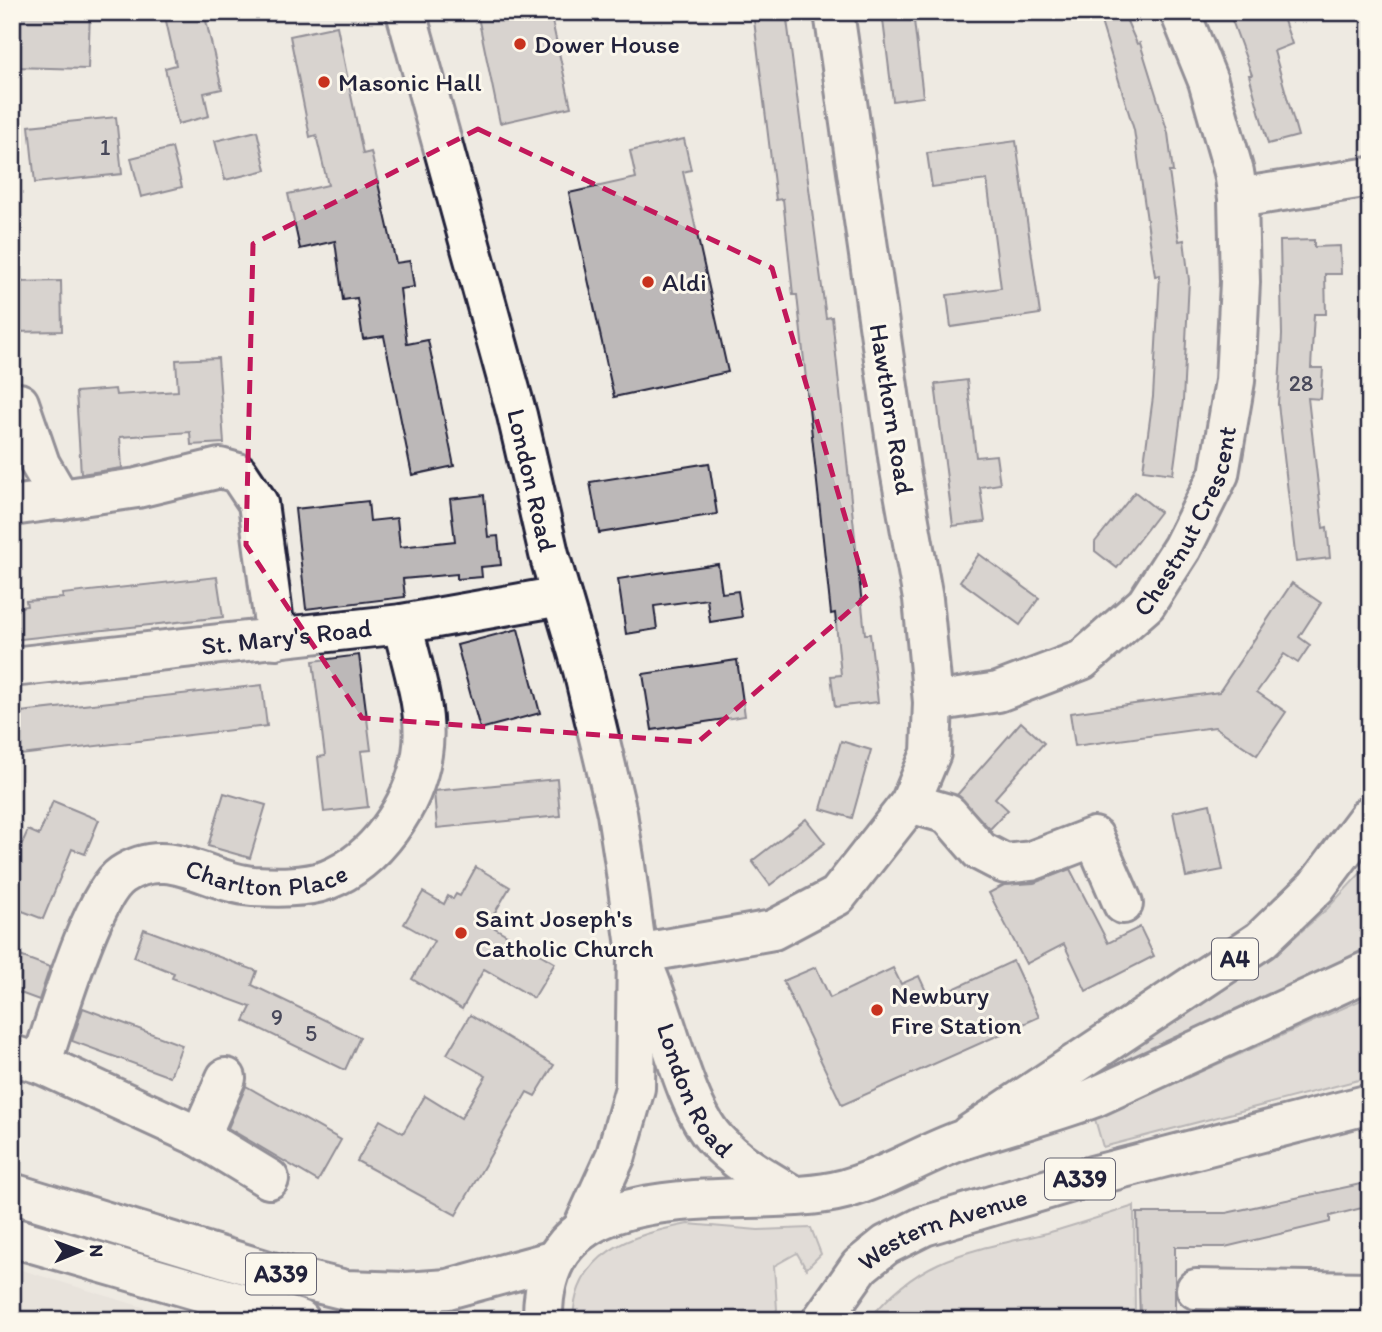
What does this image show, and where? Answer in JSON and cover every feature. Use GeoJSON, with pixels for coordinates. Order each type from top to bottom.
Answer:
{"type":"FeatureCollection","features":[{"type":"Feature","properties":{"kind":"main road","name":"London Road"},"geometry":{"type":"LineString","coordinates":[[407,12],[517,415],[617,813],[637,954],[635,1088],[616,1155],[582,1230]]}},
{"type":"Feature","properties":{"kind":"main road","name":"Hawthorn Road"},"geometry":{"type":"LineString","coordinates":[[637,954],[773,930],[837,896],[910,803],[931,753],[933,702],[923,599],[898,457],[834,12]]}},
{"type":"Feature","properties":{"kind":"main road","name":"Chestnut Crescent"},"geometry":{"type":"LineString","coordinates":[[933,702],[998,692],[1082,660],[1146,604],[1182,548],[1219,474],[1233,395],[1240,282],[1238,198],[1234,172],[1208,81],[1180,12]]}},
{"type":"Feature","properties":{"kind":"main road"},"geometry":{"type":"LineString","coordinates":[[1238,198],[1370,177]]}},
{"type":"Feature","properties":{"kind":"main road"},"geometry":{"type":"LineString","coordinates":[[12,404],[19,403],[40,464],[61,500]]}},
{"type":"Feature","properties":{"kind":"main road"},"geometry":{"type":"LineString","coordinates":[[12,506],[137,488],[219,468],[238,473],[258,503],[276,639]]}},
{"type":"Feature","properties":{"kind":"main road","name":"St. Mary's Road"},"geometry":{"type":"LineString","coordinates":[[12,667],[402,624],[561,596]]}},
{"type":"Feature","properties":{"kind":"main road","name":"Charlton Place"},"geometry":{"type":"LineString","coordinates":[[269,1179],[200,1138],[27,1060],[108,889],[120,876],[151,862],[170,862],[250,886],[287,887],[327,880],[372,850],[410,802],[423,753],[420,700],[402,624]]}},
{"type":"Feature","properties":{"kind":"main road"},"geometry":{"type":"LineString","coordinates":[[910,803],[948,814],[980,851],[1005,864],[1031,861],[1094,837],[1123,904]]}},
{"type":"Feature","properties":{"kind":"main road","name":"A4"},"geometry":{"type":"LineString","coordinates":[[960,1141],[1261,940],[1316,887],[1370,816]]}},
{"type":"Feature","properties":{"kind":"main road","name":"London Road"},"geometry":{"type":"LineString","coordinates":[[637,954],[657,995],[691,1093],[713,1137],[754,1172],[794,1196]]}},
{"type":"Feature","properties":{"kind":"main road"},"geometry":{"type":"LineString","coordinates":[[542,1320],[544,1296],[555,1260],[582,1230],[613,1215],[662,1202],[794,1196],[845,1189],[888,1174],[960,1141],[1048,1115],[1093,1098],[1370,970]]}},
{"type":"Feature","properties":{"kind":"main road"},"geometry":{"type":"LineString","coordinates":[[200,1138],[226,1078]]}},
{"type":"Feature","properties":{"kind":"main road","name":"Western Avenue"},"geometry":{"type":"LineString","coordinates":[[824,1318],[860,1266],[886,1245],[924,1226],[1092,1176],[1370,1104]]}},
{"type":"Feature","properties":{"kind":"main road","name":"A339"},"geometry":{"type":"LineString","coordinates":[[12,1194],[245,1264],[346,1290],[406,1293],[448,1289],[555,1260]]}},
{"type":"Feature","properties":{"kind":"main road","name":"A339"},"geometry":{"type":"LineString","coordinates":[[12,1237],[300,1320]]}},
{"type":"Feature","properties":{"kind":"main road"},"geometry":{"type":"LineString","coordinates":[[1196,1289],[1370,1292]]}},
{"type":"Feature","properties":{"kind":"highlighted area"},"geometry":{"type":"Polygon","coordinates":[[[478,129],[772,268],[868,595],[698,742],[362,718],[246,545],[253,244],[478,129]]]}},
{"type":"Feature","properties":{"kind":"shaded area"},"geometry":{"type":"Polygon","coordinates":[[[1370,863],[1370,946],[1282,992],[1100,1074],[1101,1068],[1266,962],[1327,909],[1370,863]]]}},
{"type":"Feature","properties":{"kind":"shaded area"},"geometry":{"type":"Polygon","coordinates":[[[1370,996],[1370,1077],[1103,1147],[1095,1119],[1370,996]]]}},
{"type":"Feature","properties":{"kind":"shaded area"},"geometry":{"type":"Polygon","coordinates":[[[1134,1206],[1135,1320],[869,1320],[888,1298],[908,1282],[949,1259],[1058,1230],[1134,1206]]]}},
{"type":"Feature","properties":{"kind":"shaded area"},"geometry":{"type":"Polygon","coordinates":[[[688,1224],[758,1230],[811,1228],[821,1254],[806,1269],[797,1253],[774,1266],[777,1309],[772,1320],[573,1320],[576,1297],[584,1278],[595,1263],[627,1241],[688,1224]]]}},
{"type":"Feature","properties":{"kind":"shaded area"},"geometry":{"type":"Polygon","coordinates":[[[12,1267],[185,1320],[12,1320],[12,1267]]]}},
{"type":"Feature","properties":{"kind":"building"},"geometry":{"type":"Polygon","coordinates":[[[14,12],[90,12],[88,69],[12,67],[14,12]]]}},
{"type":"Feature","properties":{"kind":"building"},"geometry":{"type":"Polygon","coordinates":[[[164,12],[204,12],[222,89],[204,93],[209,116],[178,124],[165,68],[176,65],[164,12]]]}},
{"type":"Feature","properties":{"kind":"building","name":"Dower House"},"geometry":{"type":"Polygon","coordinates":[[[477,12],[550,12],[571,107],[500,123],[477,12]]]}},
{"type":"Feature","properties":{"kind":"building"},"geometry":{"type":"Polygon","coordinates":[[[753,12],[786,12],[826,318],[832,317],[865,634],[870,634],[878,702],[835,707],[831,676],[841,675],[835,613],[831,614],[797,295],[793,295],[783,199],[776,200],[753,12]]]}},
{"type":"Feature","properties":{"kind":"building"},"geometry":{"type":"Polygon","coordinates":[[[882,12],[913,12],[923,97],[893,101],[882,12]]]}},
{"type":"Feature","properties":{"kind":"building"},"geometry":{"type":"Polygon","coordinates":[[[1098,12],[1123,12],[1137,44],[1140,43],[1168,133],[1173,172],[1169,172],[1179,241],[1184,240],[1189,280],[1183,401],[1173,474],[1143,470],[1153,397],[1160,275],[1155,276],[1134,130],[1098,12]]]}},
{"type":"Feature","properties":{"kind":"building"},"geometry":{"type":"Polygon","coordinates":[[[1229,12],[1281,12],[1292,44],[1274,51],[1298,136],[1268,144],[1249,75],[1252,75],[1229,12]]]}},
{"type":"Feature","properties":{"kind":"building"},"geometry":{"type":"Polygon","coordinates":[[[337,26],[363,154],[371,152],[396,263],[410,261],[414,287],[400,289],[407,344],[428,340],[454,466],[412,475],[384,336],[363,339],[357,298],[343,300],[335,241],[300,249],[288,194],[328,185],[316,135],[310,137],[290,36],[337,26]]]}},
{"type":"Feature","properties":{"kind":"building"},"geometry":{"type":"Polygon","coordinates":[[[116,117],[122,174],[35,183],[29,126],[116,117]]]}},
{"type":"Feature","properties":{"kind":"building"},"geometry":{"type":"Polygon","coordinates":[[[257,131],[266,170],[225,180],[215,141],[257,131]]]}},
{"type":"Feature","properties":{"kind":"building","name":"Aldi"},"geometry":{"type":"Polygon","coordinates":[[[684,139],[691,170],[683,172],[728,372],[614,397],[569,193],[636,178],[630,151],[684,139]]]}},
{"type":"Feature","properties":{"kind":"building"},"geometry":{"type":"Polygon","coordinates":[[[1016,141],[1040,314],[951,327],[947,295],[1001,288],[987,180],[932,187],[927,153],[1016,141]]]}},
{"type":"Feature","properties":{"kind":"building"},"geometry":{"type":"Polygon","coordinates":[[[172,148],[182,187],[141,197],[131,158],[172,148]]]}},
{"type":"Feature","properties":{"kind":"building"},"geometry":{"type":"Polygon","coordinates":[[[1314,240],[1314,247],[1340,246],[1341,274],[1325,274],[1326,314],[1314,314],[1311,368],[1323,368],[1321,399],[1308,398],[1323,528],[1327,527],[1330,558],[1296,562],[1278,404],[1282,335],[1280,241],[1314,240]]]}},
{"type":"Feature","properties":{"kind":"building"},"geometry":{"type":"Polygon","coordinates":[[[61,281],[62,331],[12,332],[12,282],[61,281]]]}},
{"type":"Feature","properties":{"kind":"building"},"geometry":{"type":"Polygon","coordinates":[[[218,358],[224,443],[191,445],[190,432],[120,437],[122,468],[81,474],[76,392],[115,389],[116,395],[178,391],[176,360],[218,358]]]}},
{"type":"Feature","properties":{"kind":"building"},"geometry":{"type":"Polygon","coordinates":[[[967,380],[976,457],[996,455],[1000,484],[980,487],[985,522],[953,526],[935,384],[967,380]]]}},
{"type":"Feature","properties":{"kind":"building"},"geometry":{"type":"Polygon","coordinates":[[[709,463],[717,514],[599,533],[590,482],[709,463]]]}},
{"type":"Feature","properties":{"kind":"building"},"geometry":{"type":"Polygon","coordinates":[[[1135,492],[1160,512],[1117,568],[1095,551],[1095,542],[1135,492]]]}},
{"type":"Feature","properties":{"kind":"building"},"geometry":{"type":"Polygon","coordinates":[[[484,495],[488,537],[498,536],[501,565],[481,567],[482,577],[457,579],[457,574],[403,579],[405,597],[306,609],[295,509],[368,501],[370,521],[397,518],[400,547],[455,541],[450,499],[484,495]]]}},
{"type":"Feature","properties":{"kind":"building"},"geometry":{"type":"Polygon","coordinates":[[[979,554],[1039,598],[1020,625],[960,581],[979,554]]]}},
{"type":"Feature","properties":{"kind":"building"},"geometry":{"type":"Polygon","coordinates":[[[718,564],[722,593],[738,591],[742,617],[710,622],[707,599],[654,606],[657,629],[626,634],[618,579],[718,564]]]}},
{"type":"Feature","properties":{"kind":"building"},"geometry":{"type":"Polygon","coordinates":[[[217,577],[223,617],[12,640],[12,608],[27,606],[26,601],[63,598],[62,594],[217,577]]]}},
{"type":"Feature","properties":{"kind":"building"},"geometry":{"type":"Polygon","coordinates":[[[1292,583],[1321,603],[1299,637],[1310,645],[1298,663],[1284,654],[1257,692],[1286,712],[1257,755],[1215,727],[1075,746],[1070,713],[1219,692],[1292,583]]]}},
{"type":"Feature","properties":{"kind":"building"},"geometry":{"type":"Polygon","coordinates":[[[518,629],[540,713],[480,729],[457,645],[518,629]]]}},
{"type":"Feature","properties":{"kind":"building"},"geometry":{"type":"Polygon","coordinates":[[[359,655],[371,750],[361,751],[368,807],[324,812],[318,757],[325,756],[313,661],[359,655]]]}},
{"type":"Feature","properties":{"kind":"building"},"geometry":{"type":"Polygon","coordinates":[[[737,660],[745,716],[652,730],[643,674],[737,660]]]}},
{"type":"Feature","properties":{"kind":"building"},"geometry":{"type":"Polygon","coordinates":[[[262,685],[267,726],[12,756],[12,713],[262,685]]]}},
{"type":"Feature","properties":{"kind":"building"},"geometry":{"type":"Polygon","coordinates":[[[1021,722],[1044,743],[995,798],[1008,810],[990,829],[957,795],[1021,722]]]}},
{"type":"Feature","properties":{"kind":"building"},"geometry":{"type":"Polygon","coordinates":[[[841,741],[871,750],[852,818],[821,809],[841,741]]]}},
{"type":"Feature","properties":{"kind":"building"},"geometry":{"type":"Polygon","coordinates":[[[557,779],[560,816],[437,828],[434,791],[557,779]]]}},
{"type":"Feature","properties":{"kind":"building"},"geometry":{"type":"Polygon","coordinates":[[[224,793],[266,805],[250,858],[208,846],[224,793]]]}},
{"type":"Feature","properties":{"kind":"building"},"geometry":{"type":"Polygon","coordinates":[[[53,801],[99,820],[85,854],[72,849],[43,919],[12,907],[12,866],[28,830],[39,835],[53,801]]]}},
{"type":"Feature","properties":{"kind":"building"},"geometry":{"type":"Polygon","coordinates":[[[1210,804],[1223,870],[1186,877],[1173,812],[1210,804]]]}},
{"type":"Feature","properties":{"kind":"building"},"geometry":{"type":"Polygon","coordinates":[[[806,819],[825,843],[770,885],[752,861],[806,819]]]}},
{"type":"Feature","properties":{"kind":"building","name":"Saint Joseph's Catholic Church"},"geometry":{"type":"Polygon","coordinates":[[[476,867],[510,887],[488,924],[555,963],[534,998],[484,969],[462,1009],[412,979],[434,941],[404,924],[423,892],[444,904],[448,896],[453,899],[456,894],[460,896],[476,867]]]}},
{"type":"Feature","properties":{"kind":"building"},"geometry":{"type":"Polygon","coordinates":[[[1070,869],[1108,943],[1140,927],[1154,956],[1086,991],[1064,944],[1026,964],[989,893],[1004,885],[1034,883],[1070,869]]]}},
{"type":"Feature","properties":{"kind":"building"},"geometry":{"type":"Polygon","coordinates":[[[144,929],[257,971],[252,985],[360,1037],[345,1070],[244,1021],[251,1007],[172,978],[174,973],[134,957],[144,929]]]}},
{"type":"Feature","properties":{"kind":"building"},"geometry":{"type":"Polygon","coordinates":[[[12,953],[50,967],[39,1000],[12,990],[12,953]]]}},
{"type":"Feature","properties":{"kind":"building"},"geometry":{"type":"Polygon","coordinates":[[[1013,961],[1039,1017],[842,1105],[783,981],[816,967],[830,998],[893,968],[901,984],[919,976],[930,1000],[1013,961]]]}},
{"type":"Feature","properties":{"kind":"building"},"geometry":{"type":"Polygon","coordinates":[[[83,1008],[182,1045],[170,1077],[72,1041],[83,1008]]]}},
{"type":"Feature","properties":{"kind":"building"},"geometry":{"type":"Polygon","coordinates":[[[470,1015],[554,1065],[535,1096],[527,1092],[456,1215],[357,1161],[380,1120],[403,1133],[425,1096],[461,1118],[486,1076],[447,1054],[470,1015]]]}},
{"type":"Feature","properties":{"kind":"building"},"geometry":{"type":"Polygon","coordinates":[[[246,1086],[341,1140],[318,1181],[228,1128],[246,1086]]]}},
{"type":"Feature","properties":{"kind":"building"},"geometry":{"type":"Polygon","coordinates":[[[1370,1182],[1370,1206],[1330,1216],[1330,1222],[1225,1247],[1175,1247],[1175,1320],[1140,1320],[1137,1213],[1226,1213],[1370,1182]]]}},
{"type":"Feature","properties":{"kind":"place","name":"Dower House"},"geometry":{"type":"Point","coordinates":[520,44]}},
{"type":"Feature","properties":{"kind":"place","name":"Masonic Hall"},"geometry":{"type":"Point","coordinates":[324,82]}},
{"type":"Feature","properties":{"kind":"place","name":"Aldi"},"geometry":{"type":"Point","coordinates":[648,282]}},
{"type":"Feature","properties":{"kind":"place","name":"Saint Joseph's Catholic Church"},"geometry":{"type":"Point","coordinates":[461,933]}},
{"type":"Feature","properties":{"kind":"place","name":"Newbury Fire Station"},"geometry":{"type":"Point","coordinates":[877,1010]}}]}
